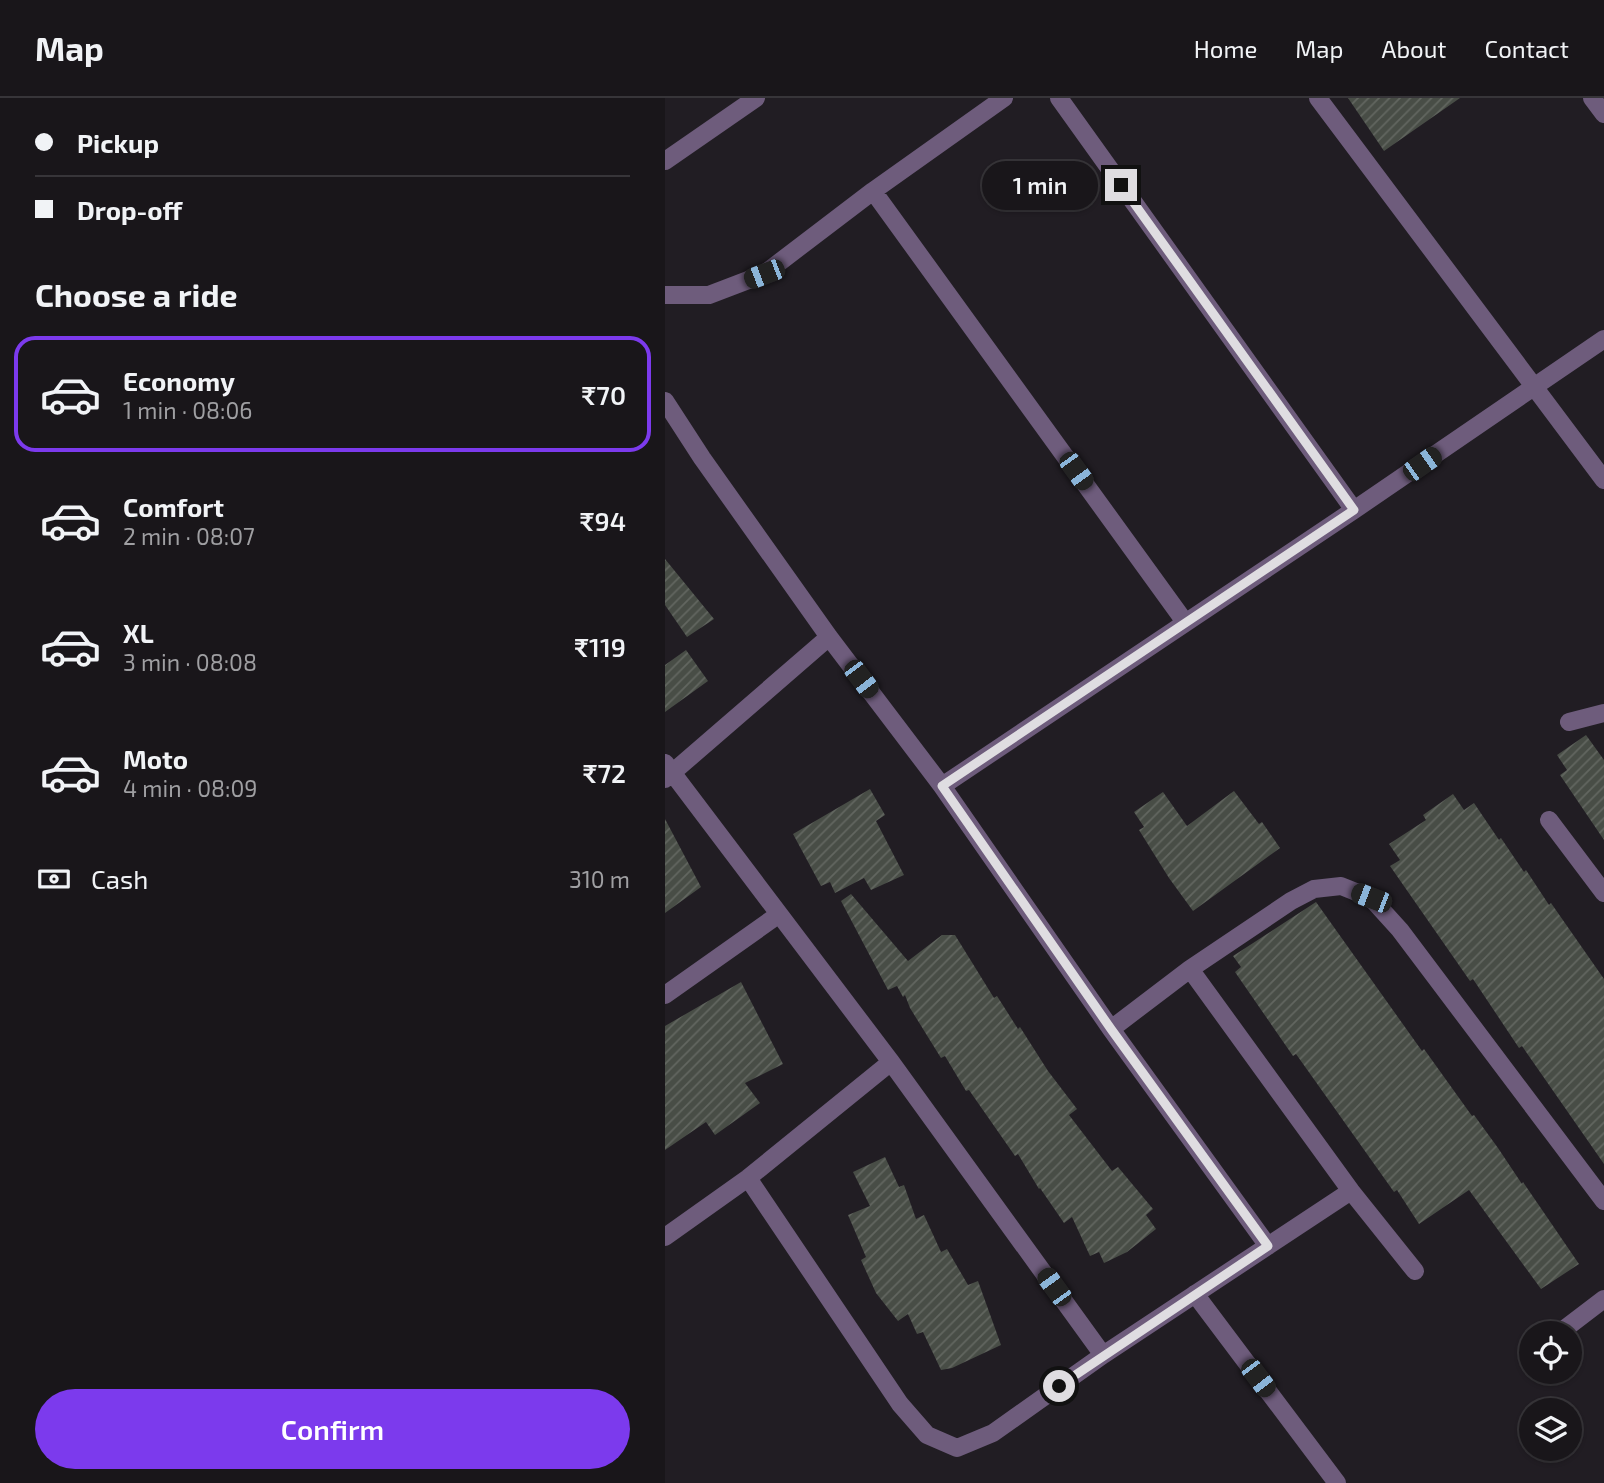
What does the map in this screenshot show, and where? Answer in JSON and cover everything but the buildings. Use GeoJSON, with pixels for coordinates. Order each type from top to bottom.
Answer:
{"type":"FeatureCollection","features":[{"type":"Feature","properties":{"kind":"street"},"geometry":{"type":"LineString","coordinates":[[665,295],[709,295],[764,274],[873,191],[1004,98]]}},
{"type":"Feature","properties":{"kind":"street"},"geometry":{"type":"LineString","coordinates":[[1059,98],[1354,510]]}},
{"type":"Feature","properties":{"kind":"street"},"geometry":{"type":"LineString","coordinates":[[1318,98],[1604,480]]}},
{"type":"Feature","properties":{"kind":"street"},"geometry":{"type":"LineString","coordinates":[[1592,98],[1604,114]]}},
{"type":"Feature","properties":{"kind":"street"},"geometry":{"type":"LineString","coordinates":[[665,161],[744,101]]}},
{"type":"Feature","properties":{"kind":"street"},"geometry":{"type":"LineString","coordinates":[[873,191],[1185,622]]}},
{"type":"Feature","properties":{"kind":"street"},"geometry":{"type":"LineString","coordinates":[[942,786],[1604,339]]}},
{"type":"Feature","properties":{"kind":"street"},"geometry":{"type":"LineString","coordinates":[[665,401],[702,458],[829,637],[942,786],[1111,1029],[1268,1246]]}},
{"type":"Feature","properties":{"kind":"street"},"geometry":{"type":"LineString","coordinates":[[829,637],[668,772],[891,1062],[1103,1355]]}},
{"type":"Feature","properties":{"kind":"street"},"geometry":{"type":"LineString","coordinates":[[1569,722],[1604,713]]}},
{"type":"Feature","properties":{"kind":"street"},"geometry":{"type":"LineString","coordinates":[[1549,820],[1604,893]]}},
{"type":"Feature","properties":{"kind":"street"},"geometry":{"type":"LineString","coordinates":[[1111,1029],[1190,969],[1291,901],[1314,889],[1341,886],[1371,898],[1400,930],[1604,1201]]}},
{"type":"Feature","properties":{"kind":"street"},"geometry":{"type":"LineString","coordinates":[[665,995],[778,915]]}},
{"type":"Feature","properties":{"kind":"street"},"geometry":{"type":"LineString","coordinates":[[1190,969],[1351,1191],[1415,1271]]}},
{"type":"Feature","properties":{"kind":"street"},"geometry":{"type":"LineString","coordinates":[[665,1237],[748,1178],[891,1062]]}},
{"type":"Feature","properties":{"kind":"street"},"geometry":{"type":"LineString","coordinates":[[748,1178],[900,1404],[927,1435],[957,1448],[993,1433],[1103,1355],[1351,1191]]}},
{"type":"Feature","properties":{"kind":"street"},"geometry":{"type":"LineString","coordinates":[[1195,1294],[1337,1483]]}},
{"type":"Feature","properties":{"kind":"street"},"geometry":{"type":"LineString","coordinates":[[1575,1321],[1604,1299]]}},
{"type":"Feature","properties":{"kind":"route"},"geometry":{"type":"LineString","coordinates":[[1059,1386],[1268,1246],[1111,1029],[942,786],[1354,510],[1121,185]]}}]}
